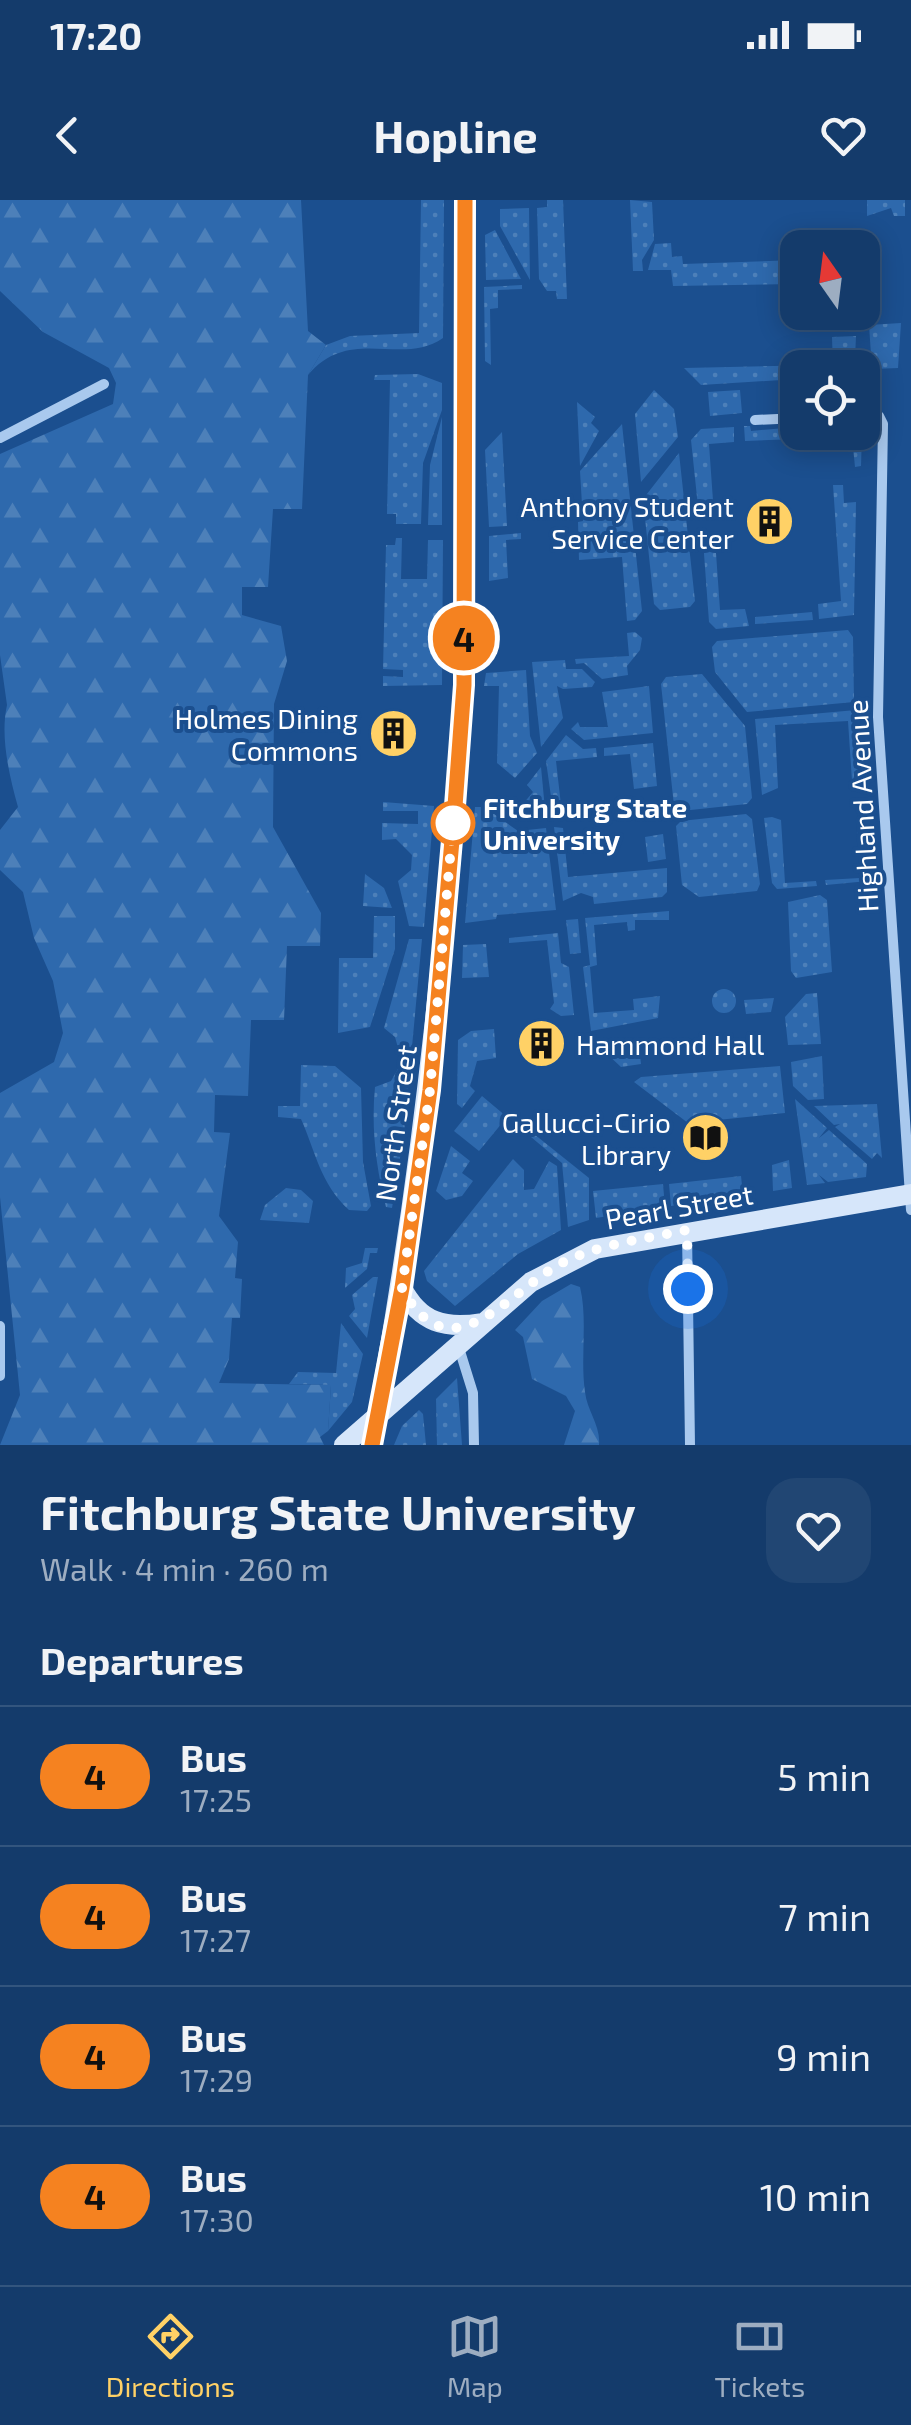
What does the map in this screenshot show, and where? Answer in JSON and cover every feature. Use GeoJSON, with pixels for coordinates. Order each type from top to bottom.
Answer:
{"type":"FeatureCollection","features":[{"type":"Feature","properties":{"kind":"street"},"geometry":{"type":"LineString","coordinates":[[464,685],[465,200]]}},
{"type":"Feature","properties":{"kind":"street"},"geometry":{"type":"LineString","coordinates":[[0,438],[104,384]]}},
{"type":"Feature","properties":{"kind":"street","name":"Highland Avenue"},"geometry":{"type":"LineString","coordinates":[[880,418],[883,424],[878,718],[910,1200]]}},
{"type":"Feature","properties":{"kind":"street"},"geometry":{"type":"LineString","coordinates":[[755,420],[780,419]]}},
{"type":"Feature","properties":{"kind":"street","name":"North Street"},"geometry":{"type":"LineString","coordinates":[[372,1445],[402,1288],[430,1090],[455,806]]}},
{"type":"Feature","properties":{"kind":"street","name":"Pearl Street"},"geometry":{"type":"LineString","coordinates":[[344,1445],[482,1324],[562,1262],[595,1248],[687,1230],[910,1200]]}},
{"type":"Feature","properties":{"kind":"street"},"geometry":{"type":"LineString","coordinates":[[687,1230],[690,1445]]}},
{"type":"Feature","properties":{"kind":"street"},"geometry":{"type":"LineString","coordinates":[[402,1288],[422,1316],[438,1325],[482,1324]]}},
{"type":"Feature","properties":{"kind":"street"},"geometry":{"type":"LineString","coordinates":[[0,1326],[0,1376]]}},
{"type":"Feature","properties":{"kind":"street"},"geometry":{"type":"LineString","coordinates":[[459,1348],[473,1394],[474,1445]]}},
{"type":"Feature","properties":{"kind":"green space"},"geometry":{"type":"Polygon","coordinates":[[[0,200],[301,200],[308,331],[326,345],[308,375],[302,509],[273,509],[268,587],[242,587],[242,615],[281,626],[287,661],[274,704],[273,827],[321,913],[320,946],[287,946],[284,1020],[251,1020],[248,1096],[215,1095],[214,1132],[230,1133],[219,1216],[238,1242],[235,1278],[242,1279],[240,1318],[232,1318],[229,1359],[219,1383],[331,1385],[328,1431],[320,1437],[324,1445],[0,1445],[20,1395],[0,1197],[0,1093],[54,1062],[63,1033],[53,981],[34,938],[23,892],[0,870],[0,830],[18,807],[6,756],[7,705],[0,655],[0,454],[113,404],[116,383],[109,368],[43,332],[0,291],[0,200]]]}},
{"type":"Feature","properties":{"kind":"green space"},"geometry":{"type":"Polygon","coordinates":[[[421,200],[444,200],[443,338],[411,349],[341,352],[324,360],[308,375],[326,345],[350,336],[419,333],[421,200]]]}},
{"type":"Feature","properties":{"kind":"green space"},"geometry":{"type":"Polygon","coordinates":[[[547,200],[563,200],[567,299],[557,299],[556,291],[547,291],[539,279],[537,208],[547,207],[547,200]]]}},
{"type":"Feature","properties":{"kind":"green space"},"geometry":{"type":"Polygon","coordinates":[[[630,200],[652,202],[654,240],[642,260],[643,271],[633,271],[630,200]]]}},
{"type":"Feature","properties":{"kind":"green space"},"geometry":{"type":"Polygon","coordinates":[[[867,200],[905,200],[905,216],[894,216],[891,208],[867,216],[867,200]]]}},
{"type":"Feature","properties":{"kind":"green space"},"geometry":{"type":"Polygon","coordinates":[[[529,208],[530,280],[500,226],[500,209],[529,208]]]}},
{"type":"Feature","properties":{"kind":"green space"},"geometry":{"type":"Polygon","coordinates":[[[495,230],[521,279],[486,280],[485,235],[495,230]]]}},
{"type":"Feature","properties":{"kind":"green space"},"geometry":{"type":"Polygon","coordinates":[[[671,243],[672,257],[682,256],[683,264],[780,261],[780,284],[673,286],[671,270],[648,270],[655,244],[671,243]]]}},
{"type":"Feature","properties":{"kind":"green space"},"geometry":{"type":"Polygon","coordinates":[[[522,285],[522,289],[498,290],[498,308],[490,309],[491,365],[485,361],[484,287],[522,285]]]}},
{"type":"Feature","properties":{"kind":"green space"},"geometry":{"type":"Polygon","coordinates":[[[901,323],[898,368],[880,369],[880,350],[871,350],[869,330],[880,330],[880,324],[901,323]]]}},
{"type":"Feature","properties":{"kind":"green space"},"geometry":{"type":"Polygon","coordinates":[[[856,336],[855,350],[832,350],[832,337],[856,336]]]}},
{"type":"Feature","properties":{"kind":"green space"},"geometry":{"type":"Polygon","coordinates":[[[780,366],[780,380],[701,385],[684,368],[780,366]]]}},
{"type":"Feature","properties":{"kind":"green space"},"geometry":{"type":"Polygon","coordinates":[[[418,374],[442,383],[442,410],[423,463],[421,524],[396,524],[396,514],[387,514],[390,380],[374,380],[375,375],[418,374]]]}},
{"type":"Feature","properties":{"kind":"green space"},"geometry":{"type":"Polygon","coordinates":[[[654,390],[674,409],[678,437],[641,482],[635,414],[654,390]]]}},
{"type":"Feature","properties":{"kind":"green space"},"geometry":{"type":"Polygon","coordinates":[[[740,390],[742,413],[710,416],[708,392],[740,390]]]}},
{"type":"Feature","properties":{"kind":"green space"},"geometry":{"type":"Polygon","coordinates":[[[577,402],[595,417],[591,423],[599,431],[580,466],[577,402]]]}},
{"type":"Feature","properties":{"kind":"green space"},"geometry":{"type":"Polygon","coordinates":[[[442,417],[442,525],[428,525],[430,465],[442,417]]]}},
{"type":"Feature","properties":{"kind":"green space"},"geometry":{"type":"Polygon","coordinates":[[[622,424],[642,611],[635,620],[627,621],[622,557],[579,560],[578,522],[583,521],[580,471],[622,424]]]}},
{"type":"Feature","properties":{"kind":"green space"},"geometry":{"type":"Polygon","coordinates":[[[744,426],[750,426],[751,431],[780,428],[780,440],[745,441],[744,426]]]}},
{"type":"Feature","properties":{"kind":"green space"},"geometry":{"type":"Polygon","coordinates":[[[734,427],[734,442],[709,444],[714,515],[699,516],[691,440],[701,429],[734,427]]]}},
{"type":"Feature","properties":{"kind":"green space"},"geometry":{"type":"Polygon","coordinates":[[[502,432],[507,526],[489,527],[485,450],[502,432]]]}},
{"type":"Feature","properties":{"kind":"green space"},"geometry":{"type":"Polygon","coordinates":[[[853,450],[861,450],[861,466],[855,467],[853,450]]]}},
{"type":"Feature","properties":{"kind":"green space"},"geometry":{"type":"Polygon","coordinates":[[[679,453],[695,601],[690,607],[660,610],[654,604],[643,499],[679,453]]]}},
{"type":"Feature","properties":{"kind":"green space"},"geometry":{"type":"Polygon","coordinates":[[[833,485],[843,485],[844,503],[856,502],[854,615],[819,619],[818,604],[841,601],[833,485]]]}},
{"type":"Feature","properties":{"kind":"green space"},"geometry":{"type":"Polygon","coordinates":[[[521,533],[521,539],[506,540],[508,578],[489,581],[489,536],[521,533]]]}},
{"type":"Feature","properties":{"kind":"green space"},"geometry":{"type":"Polygon","coordinates":[[[396,538],[402,538],[401,579],[427,579],[428,540],[443,540],[442,685],[383,686],[383,676],[403,677],[403,670],[383,669],[386,545],[395,545],[396,538]]]}},
{"type":"Feature","properties":{"kind":"green space"},"geometry":{"type":"Polygon","coordinates":[[[715,539],[720,610],[745,609],[749,626],[716,629],[709,622],[703,540],[715,539]]]}},
{"type":"Feature","properties":{"kind":"green space"},"geometry":{"type":"Polygon","coordinates":[[[812,612],[813,620],[755,624],[755,617],[812,612]]]}},
{"type":"Feature","properties":{"kind":"green space"},"geometry":{"type":"Polygon","coordinates":[[[848,630],[853,637],[854,702],[747,712],[715,672],[712,647],[717,641],[848,630]]]}},
{"type":"Feature","properties":{"kind":"green space"},"geometry":{"type":"Polygon","coordinates":[[[635,632],[642,638],[640,650],[627,666],[628,675],[602,679],[584,663],[576,664],[575,659],[629,656],[627,633],[635,632]]]}},
{"type":"Feature","properties":{"kind":"green space"},"geometry":{"type":"Polygon","coordinates":[[[565,660],[566,669],[582,669],[595,682],[592,687],[557,686],[563,718],[541,747],[532,662],[565,660]]]}},
{"type":"Feature","properties":{"kind":"green space"},"geometry":{"type":"Polygon","coordinates":[[[526,670],[530,736],[537,753],[515,778],[497,763],[499,686],[484,686],[486,673],[526,670]]]}},
{"type":"Feature","properties":{"kind":"green space"},"geometry":{"type":"Polygon","coordinates":[[[702,674],[745,726],[752,798],[747,804],[681,811],[674,806],[661,684],[666,677],[702,674]]]}},
{"type":"Feature","properties":{"kind":"green space"},"geometry":{"type":"Polygon","coordinates":[[[649,686],[653,733],[584,740],[571,729],[578,722],[580,727],[608,727],[602,692],[649,686]]]}},
{"type":"Feature","properties":{"kind":"green space"},"geometry":{"type":"Polygon","coordinates":[[[856,710],[861,780],[852,781],[848,721],[775,725],[778,788],[762,795],[755,719],[856,710]]]}},
{"type":"Feature","properties":{"kind":"green space"},"geometry":{"type":"Polygon","coordinates":[[[566,735],[583,749],[596,748],[597,757],[556,761],[562,814],[554,818],[546,761],[566,735]]]}},
{"type":"Feature","properties":{"kind":"green space"},"geometry":{"type":"Polygon","coordinates":[[[653,743],[657,786],[634,789],[630,754],[604,756],[604,748],[653,743]]]}},
{"type":"Feature","properties":{"kind":"green space"},"geometry":{"type":"Polygon","coordinates":[[[541,767],[546,820],[526,820],[517,811],[533,792],[527,785],[541,767]]]}},
{"type":"Feature","properties":{"kind":"green space"},"geometry":{"type":"Polygon","coordinates":[[[383,802],[434,806],[424,927],[409,926],[398,881],[411,870],[412,855],[396,839],[382,840],[382,823],[418,824],[418,811],[383,811],[383,802]]]}},
{"type":"Feature","properties":{"kind":"green space"},"geometry":{"type":"Polygon","coordinates":[[[475,807],[484,807],[518,831],[546,828],[556,910],[497,915],[496,919],[465,923],[475,807]]]}},
{"type":"Feature","properties":{"kind":"green space"},"geometry":{"type":"Polygon","coordinates":[[[746,814],[752,819],[760,884],[757,891],[699,897],[682,885],[676,826],[681,821],[746,814]]]}},
{"type":"Feature","properties":{"kind":"green space"},"geometry":{"type":"Polygon","coordinates":[[[857,817],[864,817],[868,881],[826,885],[825,880],[860,878],[857,817]]]}},
{"type":"Feature","properties":{"kind":"green space"},"geometry":{"type":"Polygon","coordinates":[[[764,818],[781,820],[785,883],[816,881],[817,886],[777,889],[772,883],[764,818]]]}},
{"type":"Feature","properties":{"kind":"green space"},"geometry":{"type":"Polygon","coordinates":[[[554,827],[563,828],[568,877],[667,868],[667,892],[662,897],[594,904],[593,897],[581,893],[563,901],[554,827]]]}},
{"type":"Feature","properties":{"kind":"green space"},"geometry":{"type":"Polygon","coordinates":[[[663,834],[666,859],[648,862],[645,837],[663,834]]]}},
{"type":"Feature","properties":{"kind":"green space"},"geometry":{"type":"Polygon","coordinates":[[[365,874],[384,888],[392,908],[363,906],[365,874]]]}},
{"type":"Feature","properties":{"kind":"green space"},"geometry":{"type":"Polygon","coordinates":[[[820,895],[827,900],[832,972],[796,978],[791,971],[788,902],[820,895]]]}},
{"type":"Feature","properties":{"kind":"green space"},"geometry":{"type":"Polygon","coordinates":[[[669,911],[669,920],[635,920],[635,930],[628,931],[627,922],[594,925],[597,965],[590,967],[594,1013],[634,1010],[633,999],[660,996],[658,1018],[591,1031],[583,967],[590,965],[585,918],[669,911]]]}},
{"type":"Feature","properties":{"kind":"green space"},"geometry":{"type":"Polygon","coordinates":[[[374,916],[395,916],[395,949],[370,1027],[338,1033],[339,958],[373,958],[374,916]]]}},
{"type":"Feature","properties":{"kind":"green space"},"geometry":{"type":"Polygon","coordinates":[[[578,919],[581,953],[570,954],[566,920],[578,919]]]}},
{"type":"Feature","properties":{"kind":"green space"},"geometry":{"type":"Polygon","coordinates":[[[558,933],[561,963],[569,967],[574,1015],[561,1016],[550,1009],[554,1003],[547,940],[509,943],[509,938],[558,933]]]}},
{"type":"Feature","properties":{"kind":"green space"},"geometry":{"type":"Polygon","coordinates":[[[409,939],[422,939],[404,1133],[392,1208],[386,1207],[380,1177],[374,1102],[375,1087],[391,1081],[402,1062],[395,1037],[384,1028],[409,939]]]}},
{"type":"Feature","properties":{"kind":"green space"},"geometry":{"type":"Polygon","coordinates":[[[486,944],[489,977],[462,978],[463,945],[486,944]]]}},
{"type":"Feature","properties":{"kind":"green space"},"geometry":{"type":"Polygon","coordinates":[[[724,989],[733,992],[733,1010],[724,1013],[715,1010],[712,1001],[715,992],[724,989]]]}},
{"type":"Feature","properties":{"kind":"green space"},"geometry":{"type":"Polygon","coordinates":[[[817,993],[821,1044],[788,1045],[785,1017],[806,994],[817,993]]]}},
{"type":"Feature","properties":{"kind":"green space"},"geometry":{"type":"Polygon","coordinates":[[[774,998],[771,1012],[746,1014],[744,1000],[774,998]]]}},
{"type":"Feature","properties":{"kind":"green space"},"geometry":{"type":"Polygon","coordinates":[[[494,1029],[496,1058],[477,1061],[470,1086],[475,1091],[462,1108],[457,1104],[458,1040],[471,1031],[494,1029]]]}},
{"type":"Feature","properties":{"kind":"green space"},"geometry":{"type":"Polygon","coordinates":[[[638,1039],[641,1064],[621,1067],[605,1052],[604,1042],[638,1039]]]}},
{"type":"Feature","properties":{"kind":"green space"},"geometry":{"type":"Polygon","coordinates":[[[822,1056],[824,1099],[808,1100],[793,1086],[791,1062],[822,1056]]]}},
{"type":"Feature","properties":{"kind":"green space"},"geometry":{"type":"Polygon","coordinates":[[[301,1065],[335,1066],[361,1088],[363,1162],[371,1206],[367,1211],[349,1210],[331,1189],[301,1119],[278,1117],[278,1106],[300,1106],[301,1065]]]}},
{"type":"Feature","properties":{"kind":"green space"},"geometry":{"type":"Polygon","coordinates":[[[780,1066],[785,1113],[688,1123],[634,1082],[641,1077],[780,1066]]]}},
{"type":"Feature","properties":{"kind":"green space"},"geometry":{"type":"Polygon","coordinates":[[[482,1096],[507,1117],[479,1151],[454,1131],[482,1096]]]}},
{"type":"Feature","properties":{"kind":"green space"},"geometry":{"type":"Polygon","coordinates":[[[795,1099],[827,1128],[819,1138],[829,1130],[867,1164],[866,1177],[828,1182],[819,1175],[825,1183],[807,1185],[795,1099]]]}},
{"type":"Feature","properties":{"kind":"green space"},"geometry":{"type":"Polygon","coordinates":[[[877,1104],[882,1158],[877,1153],[872,1159],[835,1127],[840,1124],[834,1125],[814,1106],[877,1104]]]}},
{"type":"Feature","properties":{"kind":"green space"},"geometry":{"type":"Polygon","coordinates":[[[534,1134],[589,1178],[589,1220],[568,1227],[562,1163],[531,1137],[534,1134]]]}},
{"type":"Feature","properties":{"kind":"green space"},"geometry":{"type":"Polygon","coordinates":[[[451,1146],[470,1161],[462,1173],[473,1181],[462,1196],[446,1200],[436,1191],[451,1146]]]}},
{"type":"Feature","properties":{"kind":"green space"},"geometry":{"type":"Polygon","coordinates":[[[513,1159],[524,1170],[524,1190],[534,1189],[549,1161],[557,1166],[561,1230],[518,1254],[455,1306],[427,1281],[424,1271],[513,1159]]]}},
{"type":"Feature","properties":{"kind":"green space"},"geometry":{"type":"Polygon","coordinates":[[[789,1160],[792,1188],[773,1191],[772,1165],[789,1160]]]}},
{"type":"Feature","properties":{"kind":"green space"},"geometry":{"type":"Polygon","coordinates":[[[741,1176],[743,1195],[671,1206],[669,1184],[741,1176]]]}},
{"type":"Feature","properties":{"kind":"green space"},"geometry":{"type":"Polygon","coordinates":[[[663,1184],[665,1207],[596,1218],[593,1191],[663,1184]]]}},
{"type":"Feature","properties":{"kind":"green space"},"geometry":{"type":"Polygon","coordinates":[[[286,1188],[301,1190],[313,1201],[309,1223],[260,1220],[265,1205],[286,1188]]]}},
{"type":"Feature","properties":{"kind":"green space"},"geometry":{"type":"Polygon","coordinates":[[[365,1248],[378,1248],[377,1253],[370,1253],[367,1269],[345,1288],[346,1268],[362,1263],[365,1248]]]}},
{"type":"Feature","properties":{"kind":"green space"},"geometry":{"type":"Polygon","coordinates":[[[378,1277],[367,1338],[349,1316],[355,1309],[352,1295],[378,1277]]]}},
{"type":"Feature","properties":{"kind":"green space"},"geometry":{"type":"Polygon","coordinates":[[[571,1284],[580,1287],[585,1392],[599,1445],[564,1445],[575,1411],[566,1396],[532,1379],[523,1337],[515,1330],[542,1301],[571,1284]]]}},
{"type":"Feature","properties":{"kind":"green space"},"geometry":{"type":"Polygon","coordinates":[[[341,1323],[363,1354],[352,1402],[328,1431],[331,1385],[289,1384],[298,1372],[336,1373],[341,1323]]]}},
{"type":"Feature","properties":{"kind":"green space"},"geometry":{"type":"Polygon","coordinates":[[[457,1378],[462,1445],[437,1445],[436,1399],[457,1378]]]}},
{"type":"Feature","properties":{"kind":"green space"},"geometry":{"type":"Polygon","coordinates":[[[419,1410],[423,1414],[426,1445],[394,1445],[402,1426],[419,1410]]]}},
{"type":"Feature","properties":{"kind":"tunnel"},"geometry":{"type":"LineString","coordinates":[[455,807],[463,685]]}},
{"type":"Feature","properties":{"kind":"bus line","name":"4"},"geometry":{"type":"LineString","coordinates":[[372,1445],[402,1288],[430,1090],[455,806],[464,685],[465,200]]}},
{"type":"Feature","properties":{"kind":"place","name":"Anthony Student Service Center"},"geometry":{"type":"Point","coordinates":[769,522]}},
{"type":"Feature","properties":{"kind":"place","name":"Holmes Dining Commons"},"geometry":{"type":"Point","coordinates":[393,734]}},
{"type":"Feature","properties":{"kind":"place","name":"Fitchburg State University"},"geometry":{"type":"Point","coordinates":[453,823]}},
{"type":"Feature","properties":{"kind":"place","name":"Hammond Hall"},"geometry":{"type":"Point","coordinates":[541,1044]}},
{"type":"Feature","properties":{"kind":"place","name":"Gallucci-Cirio Library"},"geometry":{"type":"Point","coordinates":[706,1138]}},
{"type":"Feature","properties":{"kind":"route"},"geometry":{"type":"LineString","coordinates":[[453,823],[430,1090],[402,1288],[408,1300],[422,1316],[438,1325],[482,1324],[531,1282],[562,1262],[595,1248],[687,1230],[688,1289]]}}]}
